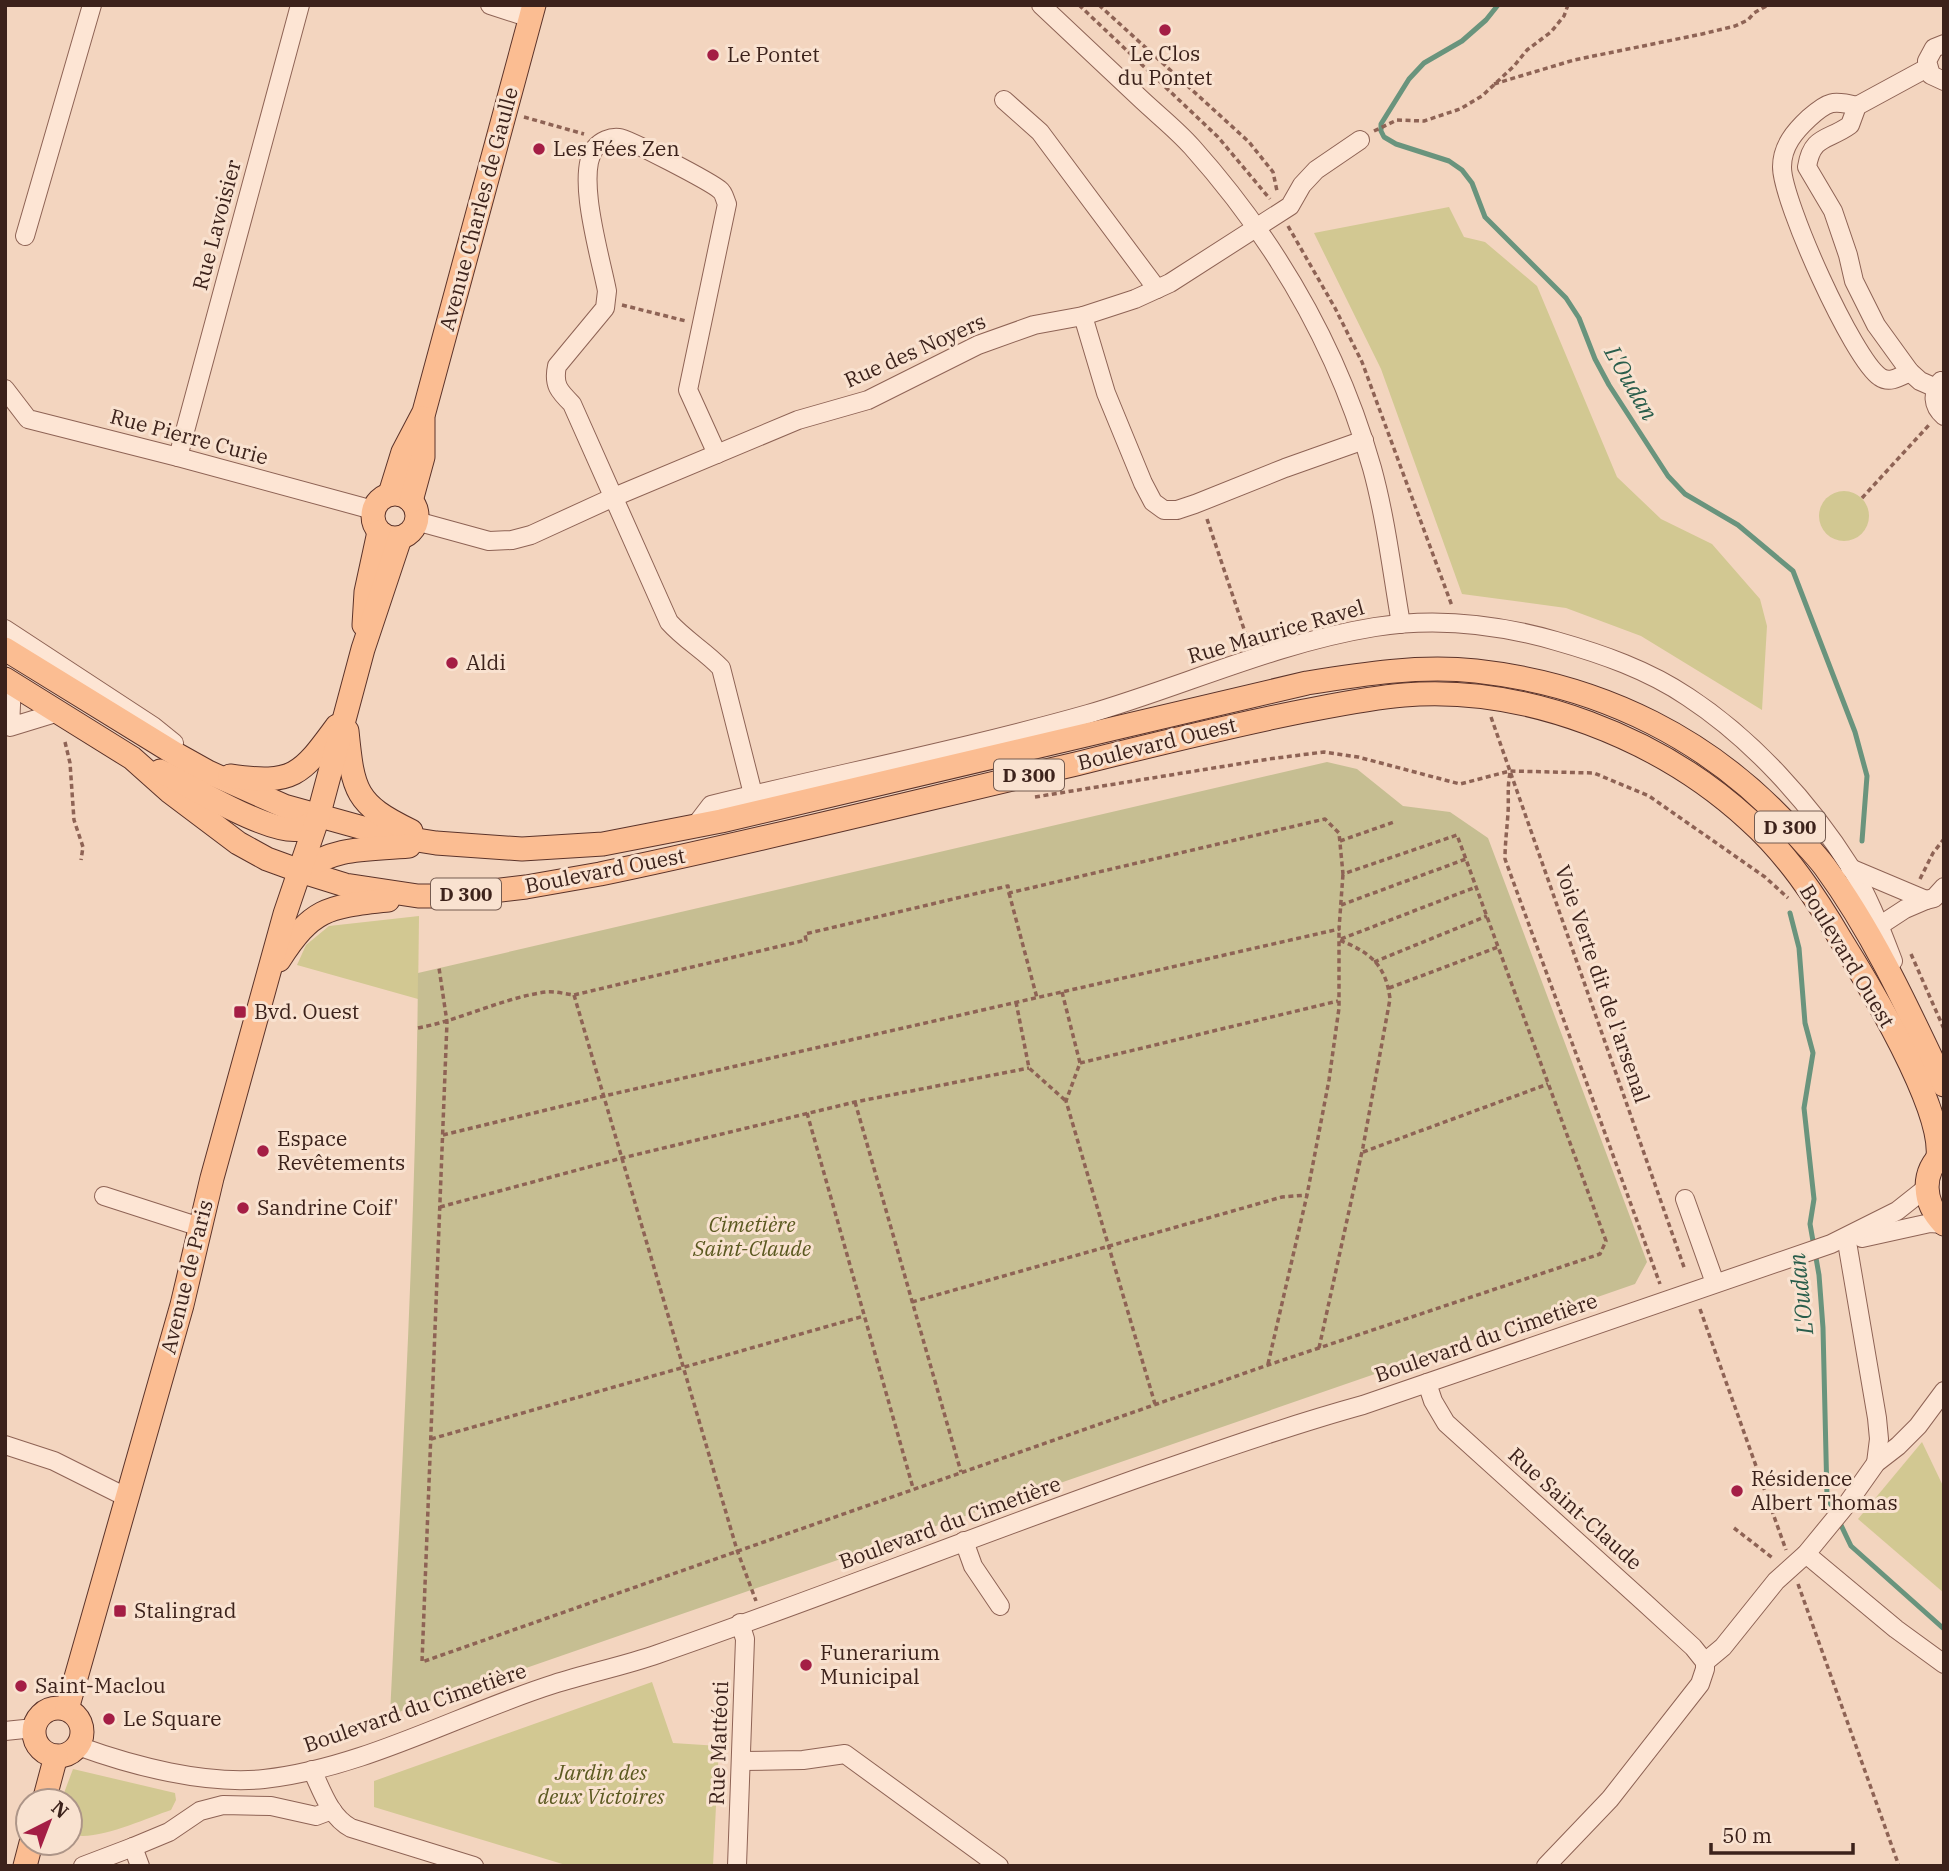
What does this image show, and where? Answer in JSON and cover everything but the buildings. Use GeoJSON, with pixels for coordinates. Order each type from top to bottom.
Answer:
{"type":"FeatureCollection","features":[{"type":"Feature","properties":{"kind":"main road","name":"Avenue Charles de Gaulle"},"geometry":{"type":"LineString","coordinates":[[406,505],[422,457],[424,412],[532,12]]}},
{"type":"Feature","properties":{"kind":"main road"},"geometry":{"type":"LineString","coordinates":[[132,758],[228,806],[278,827],[300,829],[310,825],[318,817],[363,649],[384,527],[379,500],[406,505],[411,532],[384,527]]}},
{"type":"Feature","properties":{"kind":"main road","name":"Boulevard Ouest"},"geometry":{"type":"LineString","coordinates":[[5,649],[208,772],[284,806],[392,836],[436,843],[522,849],[603,845],[695,826],[1307,683],[1376,672],[1475,671],[1559,686],[1647,719],[1699,748],[1748,785],[1774,809],[1825,866],[1864,926],[1921,1064],[1941,1154]]}},
{"type":"Feature","properties":{"kind":"main road","name":"Boulevard Ouest"},"geometry":{"type":"LineString","coordinates":[[9,681],[132,758],[169,791],[239,844],[267,859],[345,885],[418,896],[526,887],[600,874],[1241,723],[1359,700],[1462,694],[1549,710],[1599,727],[1656,753],[1705,783],[1749,820],[1772,842],[1807,885],[1866,980],[1899,1045],[1944,1085]]}},
{"type":"Feature","properties":{"kind":"main road"},"geometry":{"type":"LineString","coordinates":[[208,772],[261,779],[301,771],[345,715]]}},
{"type":"Feature","properties":{"kind":"main road"},"geometry":{"type":"LineString","coordinates":[[345,715],[351,773],[361,799],[386,819],[436,843]]}},
{"type":"Feature","properties":{"kind":"main road","name":"Avenue de Paris"},"geometry":{"type":"LineString","coordinates":[[67,1709],[182,1305],[200,1227],[267,978],[318,817]]}},
{"type":"Feature","properties":{"kind":"main road"},"geometry":{"type":"LineString","coordinates":[[300,871],[331,855],[349,850],[436,843]]}},
{"type":"Feature","properties":{"kind":"main road"},"geometry":{"type":"LineString","coordinates":[[267,978],[302,927],[326,909],[418,896]]}},
{"type":"Feature","properties":{"kind":"main road"},"geometry":{"type":"LineString","coordinates":[[1941,1154],[1928,1172],[1926,1188],[1934,1213],[1943,1224]]}},
{"type":"Feature","properties":{"kind":"main road"},"geometry":{"type":"LineString","coordinates":[[55,1707],[67,1709],[78,1718],[81,1739],[69,1754],[56,1756],[36,1744],[34,1728],[43,1712],[55,1707]]}},
{"type":"Feature","properties":{"kind":"main road"},"geometry":{"type":"LineString","coordinates":[[48,1787],[56,1756]]}},
{"type":"Feature","properties":{"kind":"street"},"geometry":{"type":"LineString","coordinates":[[25,236],[92,5]]}},
{"type":"Feature","properties":{"kind":"street","name":"Rue Lavoisier"},"geometry":{"type":"LineString","coordinates":[[178,457],[300,5]]}},
{"type":"Feature","properties":{"kind":"street"},"geometry":{"type":"LineString","coordinates":[[490,5],[532,12]]}},
{"type":"Feature","properties":{"kind":"street"},"geometry":{"type":"LineString","coordinates":[[1041,5],[1190,145],[1240,204],[1308,309],[1333,359],[1364,440],[1383,515],[1401,624]]}},
{"type":"Feature","properties":{"kind":"street"},"geometry":{"type":"LineString","coordinates":[[1944,44],[1934,48],[1929,54],[1927,68],[1931,75],[1944,82]]}},
{"type":"Feature","properties":{"kind":"street"},"geometry":{"type":"LineString","coordinates":[[1910,372],[1892,380],[1882,379],[1845,330],[1787,198],[1782,167],[1786,144],[1822,107],[1833,101],[1857,106],[1927,68]]}},
{"type":"Feature","properties":{"kind":"street"},"geometry":{"type":"LineString","coordinates":[[1004,100],[1040,132],[1157,289]]}},
{"type":"Feature","properties":{"kind":"street"},"geometry":{"type":"LineString","coordinates":[[1857,106],[1850,125],[1813,146],[1807,167],[1833,211],[1854,281],[1870,314],[1910,372],[1920,381],[1940,383],[1935,404],[1942,414]]}},
{"type":"Feature","properties":{"kind":"street","name":"Rue des Noyers"},"geometry":{"type":"LineString","coordinates":[[406,505],[489,541],[512,540],[531,534],[798,420],[868,400],[978,345],[1034,325],[1083,316],[1157,289],[1290,206],[1303,184],[1316,170],[1366,136]]}},
{"type":"Feature","properties":{"kind":"street"},"geometry":{"type":"LineString","coordinates":[[717,454],[688,390],[727,204],[720,190],[673,164],[626,139],[607,139],[594,149],[586,176],[607,291],[605,308],[557,366],[555,387],[572,404],[669,622],[680,635],[709,656],[720,668],[753,794]]}},
{"type":"Feature","properties":{"kind":"street"},"geometry":{"type":"LineString","coordinates":[[1083,316],[1106,393],[1143,483],[1153,502],[1164,510],[1177,510],[1201,502],[1364,440]]}},
{"type":"Feature","properties":{"kind":"street","name":"Rue Pierre Curie"},"geometry":{"type":"LineString","coordinates":[[5,389],[28,419],[178,457],[384,527]]}},
{"type":"Feature","properties":{"kind":"street","name":"Rue Maurice Ravel"},"geometry":{"type":"LineString","coordinates":[[695,826],[711,805],[960,747],[1090,713],[1326,636],[1401,624],[1457,621],[1535,635],[1597,653],[1657,680],[1688,697],[1751,748],[1821,826],[1850,868],[1879,926],[1921,1064]]}},
{"type":"Feature","properties":{"kind":"street"},"geometry":{"type":"LineString","coordinates":[[5,629],[153,726],[208,772]]}},
{"type":"Feature","properties":{"kind":"street"},"geometry":{"type":"LineString","coordinates":[[9,681],[8,734],[59,712]]}},
{"type":"Feature","properties":{"kind":"street"},"geometry":{"type":"LineString","coordinates":[[1850,868],[1920,897],[1934,898],[1944,887]]}},
{"type":"Feature","properties":{"kind":"street"},"geometry":{"type":"LineString","coordinates":[[1879,926],[1920,897]]}},
{"type":"Feature","properties":{"kind":"street","name":"Boulevard du Cimetière"},"geometry":{"type":"LineString","coordinates":[[1839,1243],[1897,1211],[1926,1188]]}},
{"type":"Feature","properties":{"kind":"street"},"geometry":{"type":"LineString","coordinates":[[104,1196],[200,1227]]}},
{"type":"Feature","properties":{"kind":"street"},"geometry":{"type":"LineString","coordinates":[[1685,1199],[1715,1283]]}},
{"type":"Feature","properties":{"kind":"street","name":"Boulevard du Cimetière"},"geometry":{"type":"LineString","coordinates":[[78,1746],[175,1773],[212,1779],[263,1779],[312,1770],[372,1752],[551,1685],[656,1654],[1295,1423],[1363,1405],[1805,1253],[1930,1223],[1943,1224]]}},
{"type":"Feature","properties":{"kind":"street"},"geometry":{"type":"LineString","coordinates":[[1839,1243],[1877,1418],[1879,1439],[1876,1463]]}},
{"type":"Feature","properties":{"kind":"street","name":"Rue Saint-Claude"},"geometry":{"type":"LineString","coordinates":[[1427,1383],[1433,1401],[1446,1423],[1662,1619],[1705,1662]]}},
{"type":"Feature","properties":{"kind":"street"},"geometry":{"type":"LineString","coordinates":[[1546,1866],[1610,1799],[1700,1684],[1705,1662],[1723,1647],[1790,1567],[1806,1555],[1876,1463],[1898,1446],[1917,1426],[1944,1391]]}},
{"type":"Feature","properties":{"kind":"street"},"geometry":{"type":"LineString","coordinates":[[5,1445],[54,1461],[128,1498]]}},
{"type":"Feature","properties":{"kind":"street"},"geometry":{"type":"LineString","coordinates":[[964,1541],[973,1566],[1000,1606]]}},
{"type":"Feature","properties":{"kind":"street"},"geometry":{"type":"LineString","coordinates":[[1806,1555],[1896,1629],[1944,1664]]}},
{"type":"Feature","properties":{"kind":"street","name":"Rue Mattéoti"},"geometry":{"type":"LineString","coordinates":[[737,1866],[745,1639],[740,1623]]}},
{"type":"Feature","properties":{"kind":"street"},"geometry":{"type":"LineString","coordinates":[[5,1731],[34,1728]]}},
{"type":"Feature","properties":{"kind":"street"},"geometry":{"type":"LineString","coordinates":[[742,1760],[814,1760],[837,1753],[845,1754],[999,1866]]}},
{"type":"Feature","properties":{"kind":"street"},"geometry":{"type":"LineString","coordinates":[[312,1770],[332,1810],[343,1824],[474,1866]]}},
{"type":"Feature","properties":{"kind":"street"},"geometry":{"type":"LineString","coordinates":[[83,1866],[169,1832],[200,1811],[223,1804],[271,1805],[316,1816],[332,1810]]}},
{"type":"Feature","properties":{"kind":"street"},"geometry":{"type":"LineString","coordinates":[[133,1847],[141,1866]]}},
{"type":"Feature","properties":{"kind":"path"},"geometry":{"type":"LineString","coordinates":[[1099,5],[1249,142],[1273,172],[1280,212]]}},
{"type":"Feature","properties":{"kind":"path"},"geometry":{"type":"LineString","coordinates":[[1366,136],[1397,120],[1424,121],[1460,109],[1482,96],[1527,50],[1551,32],[1564,16],[1568,5]]}},
{"type":"Feature","properties":{"kind":"path"},"geometry":{"type":"LineString","coordinates":[[1494,85],[1574,60],[1735,26],[1768,5]]}},
{"type":"Feature","properties":{"kind":"path"},"geometry":{"type":"LineString","coordinates":[[505,112],[586,135],[594,149]]}},
{"type":"Feature","properties":{"kind":"path"},"geometry":{"type":"LineString","coordinates":[[606,302],[702,324]]}},
{"type":"Feature","properties":{"kind":"path"},"geometry":{"type":"LineString","coordinates":[[1862,498],[1942,414]]}},
{"type":"Feature","properties":{"kind":"path"},"geometry":{"type":"LineString","coordinates":[[1201,502],[1254,660]]}},
{"type":"Feature","properties":{"kind":"path","name":"Voie Verte dit de l'arsenal"},"geometry":{"type":"LineString","coordinates":[[1488,709],[1685,1270]]}},
{"type":"Feature","properties":{"kind":"path"},"geometry":{"type":"LineString","coordinates":[[59,712],[70,763],[74,820],[82,839],[80,860]]}},
{"type":"Feature","properties":{"kind":"path"},"geometry":{"type":"LineString","coordinates":[[1027,798],[1324,752],[1358,757],[1460,784],[1510,771],[1594,774],[1649,796],[1765,877],[1792,902]]}},
{"type":"Feature","properties":{"kind":"path"},"geometry":{"type":"LineString","coordinates":[[1510,771],[1505,859],[1666,1299]]}},
{"type":"Feature","properties":{"kind":"path"},"geometry":{"type":"LineString","coordinates":[[1009,893],[1325,819],[1339,833],[1343,874],[1338,1001],[1329,1080],[1307,1195],[1268,1365]]}},
{"type":"Feature","properties":{"kind":"path"},"geometry":{"type":"LineString","coordinates":[[1340,841],[1394,822]]}},
{"type":"Feature","properties":{"kind":"path"},"geometry":{"type":"LineString","coordinates":[[439,968],[447,1023],[422,1662],[1155,1404],[1600,1254],[1606,1241],[1457,835],[1343,874]]}},
{"type":"Feature","properties":{"kind":"path"},"geometry":{"type":"LineString","coordinates":[[1920,897],[1933,853],[1944,839]]}},
{"type":"Feature","properties":{"kind":"path"},"geometry":{"type":"LineString","coordinates":[[1341,905],[1466,859]]}},
{"type":"Feature","properties":{"kind":"path"},"geometry":{"type":"LineString","coordinates":[[418,1028],[447,1023],[483,1008],[549,991],[574,995],[806,940],[805,934],[1007,886],[1037,998]]}},
{"type":"Feature","properties":{"kind":"path"},"geometry":{"type":"LineString","coordinates":[[1339,940],[1476,887]]}},
{"type":"Feature","properties":{"kind":"path"},"geometry":{"type":"LineString","coordinates":[[1374,962],[1487,916]]}},
{"type":"Feature","properties":{"kind":"path"},"geometry":{"type":"LineString","coordinates":[[443,1135],[1339,929]]}},
{"type":"Feature","properties":{"kind":"path"},"geometry":{"type":"LineString","coordinates":[[1320,1348],[1362,1153],[1391,999],[1388,979],[1364,950],[1339,940]]}},
{"type":"Feature","properties":{"kind":"path"},"geometry":{"type":"LineString","coordinates":[[1908,946],[1944,1030]]}},
{"type":"Feature","properties":{"kind":"path"},"geometry":{"type":"LineString","coordinates":[[1389,988],[1498,947]]}},
{"type":"Feature","properties":{"kind":"path"},"geometry":{"type":"LineString","coordinates":[[1062,992],[1080,1063],[1066,1101]]}},
{"type":"Feature","properties":{"kind":"path"},"geometry":{"type":"LineString","coordinates":[[574,995],[737,1550],[761,1616]]}},
{"type":"Feature","properties":{"kind":"path"},"geometry":{"type":"LineString","coordinates":[[1080,1063],[1338,1001]]}},
{"type":"Feature","properties":{"kind":"path"},"geometry":{"type":"LineString","coordinates":[[1016,1002],[1030,1068],[1066,1101],[1155,1404]]}},
{"type":"Feature","properties":{"kind":"path"},"geometry":{"type":"LineString","coordinates":[[440,1207],[622,1158],[807,1113],[1030,1068]]}},
{"type":"Feature","properties":{"kind":"path"},"geometry":{"type":"LineString","coordinates":[[1362,1153],[1548,1084]]}},
{"type":"Feature","properties":{"kind":"path"},"geometry":{"type":"LineString","coordinates":[[855,1102],[961,1472]]}},
{"type":"Feature","properties":{"kind":"path"},"geometry":{"type":"LineString","coordinates":[[807,1113],[913,1489]]}},
{"type":"Feature","properties":{"kind":"path"},"geometry":{"type":"LineString","coordinates":[[912,1303],[1282,1197],[1307,1195]]}},
{"type":"Feature","properties":{"kind":"path"},"geometry":{"type":"LineString","coordinates":[[1700,1309],[1899,1866]]}},
{"type":"Feature","properties":{"kind":"path"},"geometry":{"type":"LineString","coordinates":[[431,1439],[864,1316]]}},
{"type":"Feature","properties":{"kind":"path"},"geometry":{"type":"LineString","coordinates":[[1734,1528],[1790,1567]]}},
{"type":"Feature","properties":{"kind":"green space"},"geometry":{"type":"Polygon","coordinates":[[[1449,207],[1464,237],[1485,242],[1537,286],[1617,477],[1661,519],[1712,544],[1760,599],[1767,626],[1762,710],[1641,636],[1566,608],[1462,594],[1381,369],[1314,233],[1449,207]]]}},
{"type":"Feature","properties":{"kind":"green space"},"geometry":{"type":"Polygon","coordinates":[[[1844,491],[1862,498],[1869,516],[1862,534],[1844,541],[1826,534],[1819,516],[1826,498],[1844,491]]]}},
{"type":"Feature","properties":{"kind":"green space","name":"Cimetière Saint-Claude"},"geometry":{"type":"Polygon","coordinates":[[[1327,762],[1357,769],[1403,806],[1450,812],[1488,838],[1647,1262],[1635,1284],[390,1715],[411,1252],[418,973],[1327,762]]]}},
{"type":"Feature","properties":{"kind":"green space"},"geometry":{"type":"Polygon","coordinates":[[[419,916],[418,999],[297,965],[306,945],[329,926],[419,916]]]}},
{"type":"Feature","properties":{"kind":"green space"},"geometry":{"type":"Polygon","coordinates":[[[1922,1442],[1944,1488],[1944,1593],[1858,1519],[1922,1442]]]}},
{"type":"Feature","properties":{"kind":"green space","name":"Jardin des deux Victoires"},"geometry":{"type":"Polygon","coordinates":[[[652,1682],[673,1743],[719,1746],[713,1866],[569,1866],[374,1807],[374,1781],[652,1682]]]}},
{"type":"Feature","properties":{"kind":"green space"},"geometry":{"type":"Polygon","coordinates":[[[73,1769],[175,1793],[176,1800],[171,1810],[120,1828],[84,1836],[84,1787],[66,1787],[73,1769]]]}},
{"type":"Feature","properties":{"kind":"waterway","name":"L'Oudan"},"geometry":{"type":"LineString","coordinates":[[1498,5],[1486,20],[1462,41],[1424,63],[1409,79],[1381,124],[1381,131],[1384,137],[1396,144],[1449,161],[1462,170],[1472,183],[1485,217],[1566,298],[1579,318],[1595,359],[1609,385],[1668,476],[1685,494],[1738,525],[1793,571],[1855,732],[1867,776],[1862,841]]}},
{"type":"Feature","properties":{"kind":"waterway","name":"L'Oudan"},"geometry":{"type":"LineString","coordinates":[[1790,913],[1799,948],[1805,1023],[1813,1053],[1804,1108],[1814,1199],[1810,1224],[1819,1275],[1823,1328],[1827,1497],[1835,1512]]}},
{"type":"Feature","properties":{"kind":"waterway","name":"L'Oudan"},"geometry":{"type":"LineString","coordinates":[[1839,1521],[1851,1546],[1944,1629]]}},
{"type":"Feature","properties":{"kind":"place","name":"Le Clos du Pontet"},"geometry":{"type":"Point","coordinates":[1165,30]}},
{"type":"Feature","properties":{"kind":"place","name":"Le Pontet"},"geometry":{"type":"Point","coordinates":[713,55]}},
{"type":"Feature","properties":{"kind":"place","name":"Les Fées Zen"},"geometry":{"type":"Point","coordinates":[539,149]}},
{"type":"Feature","properties":{"kind":"place","name":"Aldi"},"geometry":{"type":"Point","coordinates":[452,663]}},
{"type":"Feature","properties":{"kind":"place","name":"Bvd. Ouest"},"geometry":{"type":"Point","coordinates":[240,1012]}},
{"type":"Feature","properties":{"kind":"place","name":"Espace Revêtements"},"geometry":{"type":"Point","coordinates":[263,1151]}},
{"type":"Feature","properties":{"kind":"place","name":"Sandrine Coif'"},"geometry":{"type":"Point","coordinates":[243,1208]}},
{"type":"Feature","properties":{"kind":"place","name":"Résidence Albert Thomas"},"geometry":{"type":"Point","coordinates":[1737,1491]}},
{"type":"Feature","properties":{"kind":"place","name":"Stalingrad"},"geometry":{"type":"Point","coordinates":[120,1611]}},
{"type":"Feature","properties":{"kind":"place","name":"Funerarium Municipal"},"geometry":{"type":"Point","coordinates":[806,1665]}},
{"type":"Feature","properties":{"kind":"place","name":"Saint-Maclou"},"geometry":{"type":"Point","coordinates":[21,1686]}},
{"type":"Feature","properties":{"kind":"place","name":"Le Square"},"geometry":{"type":"Point","coordinates":[109,1719]}}]}
